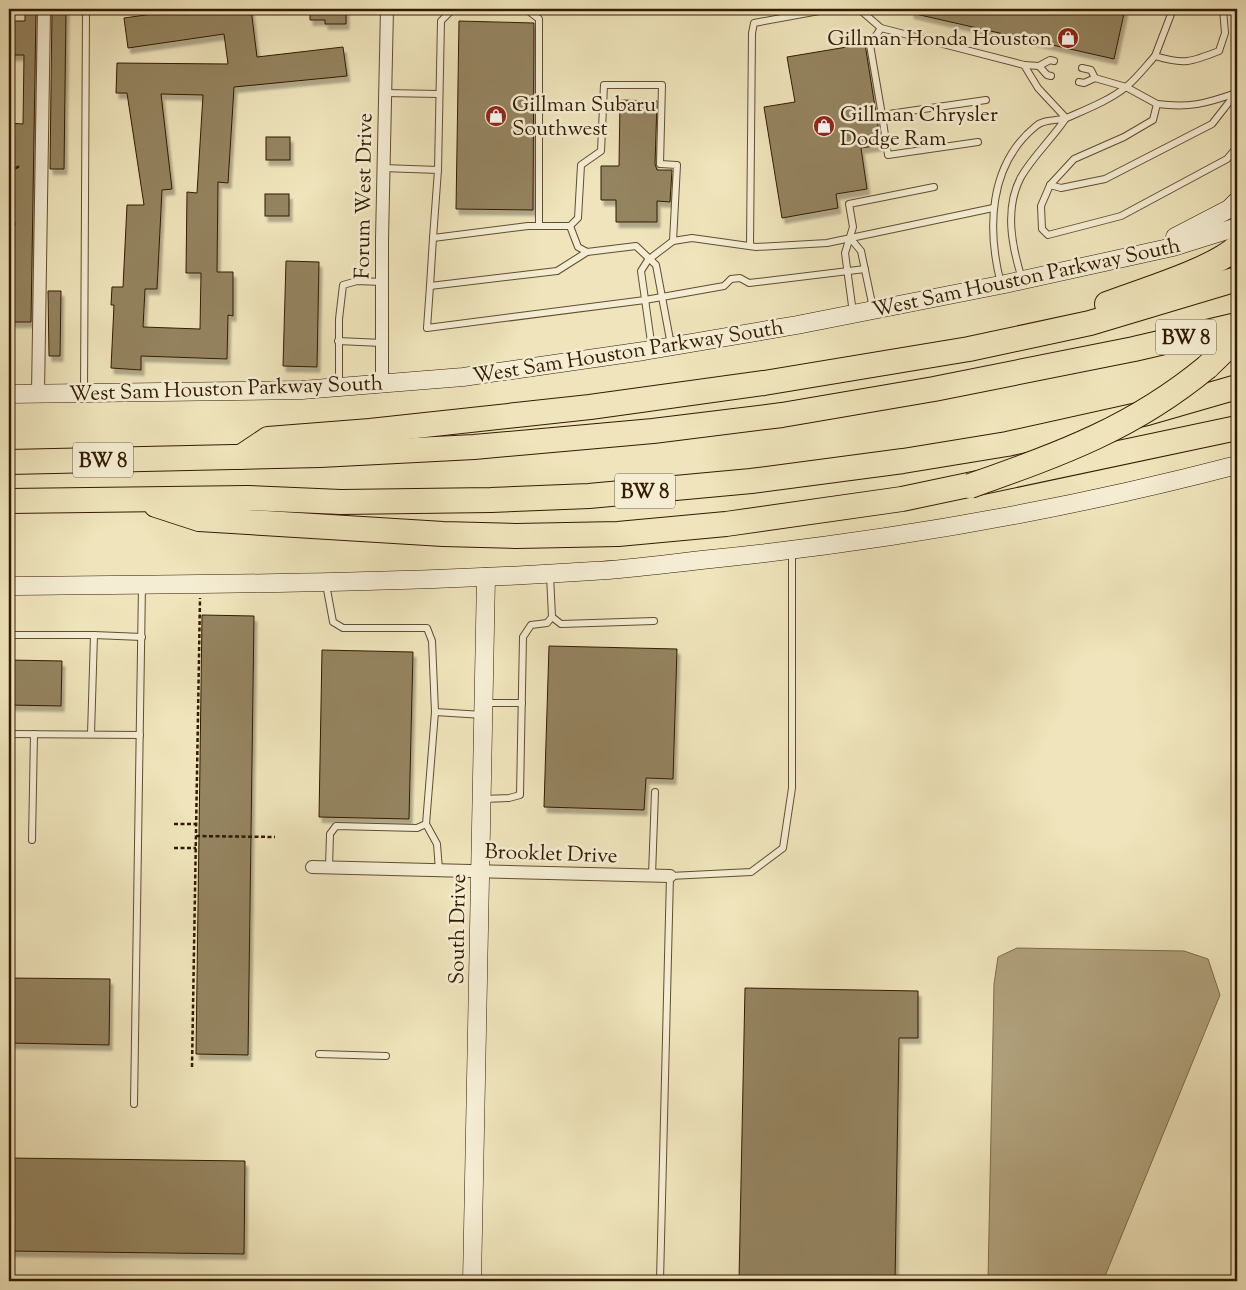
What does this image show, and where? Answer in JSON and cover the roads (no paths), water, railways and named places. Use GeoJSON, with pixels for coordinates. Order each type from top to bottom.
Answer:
{"type":"FeatureCollection","features":[{"type":"Feature","properties":{"kind":"highway"},"geometry":{"type":"LineString","coordinates":[[1078,326],[1096,308],[1174,279],[1229,254],[1237,247]]}},
{"type":"Feature","properties":{"kind":"highway"},"geometry":{"type":"LineString","coordinates":[[241,457],[268,439],[485,420],[675,396],[884,364],[1078,326],[1237,279]]}},
{"type":"Feature","properties":{"kind":"highway","name":"BW 8"},"geometry":{"type":"LineString","coordinates":[[9,462],[241,457],[474,447],[653,431],[782,415],[934,389],[1134,349],[1237,325]]}},
{"type":"Feature","properties":{"kind":"highway"},"geometry":{"type":"LineString","coordinates":[[970,486],[1068,451],[1134,419],[1174,394],[1207,367],[1237,338]]}},
{"type":"Feature","properties":{"kind":"highway","name":"BW 8"},"geometry":{"type":"LineString","coordinates":[[9,501],[247,498],[341,502],[590,496],[751,481],[903,462],[1006,444],[1147,413],[1237,386]]}},
{"type":"Feature","properties":{"kind":"highway"},"geometry":{"type":"LineString","coordinates":[[136,499],[199,519],[443,534],[516,536],[618,534],[746,522],[862,505],[970,486],[1237,428]]}},
{"type":"Feature","properties":{"kind":"main road"},"geometry":{"type":"LineString","coordinates":[[1138,254],[1187,232],[1229,209],[1237,201]]}},
{"type":"Feature","properties":{"kind":"main road","name":"West Sam Houston Parkway South"},"geometry":{"type":"LineString","coordinates":[[9,394],[302,390],[463,377],[652,350],[854,314],[1173,247],[1237,227]]}},
{"type":"Feature","properties":{"kind":"main road"},"geometry":{"type":"LineString","coordinates":[[9,586],[326,582],[486,577],[596,571],[792,551],[975,522],[1178,480],[1237,465]]}},
{"type":"Feature","properties":{"kind":"main road","name":"South Drive"},"geometry":{"type":"LineString","coordinates":[[472,1281],[486,577]]}},
{"type":"Feature","properties":{"kind":"street"},"geometry":{"type":"LineString","coordinates":[[38,394],[44,9]]}},
{"type":"Feature","properties":{"kind":"street","name":"Forum West Drive"},"geometry":{"type":"LineString","coordinates":[[382,384],[383,168],[387,9]]}},
{"type":"Feature","properties":{"kind":"street","name":"Brooklet Drive"},"geometry":{"type":"LineString","coordinates":[[312,867],[670,876]]}},
{"type":"Feature","properties":{"kind":"lane"},"geometry":{"type":"LineString","coordinates":[[84,393],[86,9]]}},
{"type":"Feature","properties":{"kind":"lane"},"geometry":{"type":"LineString","coordinates":[[453,9],[441,21],[438,170],[427,328],[645,300],[724,286],[730,279],[740,278],[749,283],[847,272],[865,268]]}},
{"type":"Feature","properties":{"kind":"lane"},"geometry":{"type":"LineString","coordinates":[[520,9],[526,9],[540,20],[539,226]]}},
{"type":"Feature","properties":{"kind":"lane"},"geometry":{"type":"LineString","coordinates":[[750,246],[749,120],[754,23],[830,9]]}},
{"type":"Feature","properties":{"kind":"lane"},"geometry":{"type":"LineString","coordinates":[[859,9],[881,28],[1024,65],[1039,66],[1050,60],[1054,61]]}},
{"type":"Feature","properties":{"kind":"lane"},"geometry":{"type":"LineString","coordinates":[[1001,284],[993,253],[993,208],[1003,170],[1019,145],[1037,125],[1047,121],[1066,118],[1126,87],[1155,56],[1173,9]]}},
{"type":"Feature","properties":{"kind":"lane"},"geometry":{"type":"LineString","coordinates":[[1155,56],[1178,63],[1196,60],[1218,51],[1225,33],[1223,9]]}},
{"type":"Feature","properties":{"kind":"lane"},"geometry":{"type":"LineString","coordinates":[[881,28],[870,45],[888,155],[978,142]]}},
{"type":"Feature","properties":{"kind":"lane"},"geometry":{"type":"LineString","coordinates":[[1024,65],[1038,88],[1066,118]]}},
{"type":"Feature","properties":{"kind":"lane"},"geometry":{"type":"LineString","coordinates":[[1039,66],[1047,75],[1051,76]]}},
{"type":"Feature","properties":{"kind":"lane"},"geometry":{"type":"LineString","coordinates":[[1082,68],[1091,70],[1095,78]]}},
{"type":"Feature","properties":{"kind":"lane"},"geometry":{"type":"LineString","coordinates":[[1079,82],[1084,83],[1095,78],[1126,87],[1157,104],[1183,108],[1212,101],[1237,92]]}},
{"type":"Feature","properties":{"kind":"lane"},"geometry":{"type":"LineString","coordinates":[[433,238],[539,226],[570,226],[578,218],[581,165],[602,151],[604,86],[662,85],[660,164],[677,165],[673,241]]}},
{"type":"Feature","properties":{"kind":"lane"},"geometry":{"type":"LineString","coordinates":[[1050,185],[1061,188],[1105,179],[1212,124],[1237,92]]}},
{"type":"Feature","properties":{"kind":"lane"},"geometry":{"type":"LineString","coordinates":[[385,93],[439,94]]}},
{"type":"Feature","properties":{"kind":"lane"},"geometry":{"type":"LineString","coordinates":[[882,116],[986,100]]}},
{"type":"Feature","properties":{"kind":"lane"},"geometry":{"type":"LineString","coordinates":[[1157,104],[1153,120],[1124,137],[1074,160],[1050,185],[1041,206],[1042,229],[1048,235],[1121,216],[1227,159],[1237,147]]}},
{"type":"Feature","properties":{"kind":"lane"},"geometry":{"type":"LineString","coordinates":[[1022,280],[1013,249],[1013,202],[1020,178],[1066,118]]}},
{"type":"Feature","properties":{"kind":"lane"},"geometry":{"type":"LineString","coordinates":[[383,168],[438,170]]}},
{"type":"Feature","properties":{"kind":"lane"},"geometry":{"type":"LineString","coordinates":[[854,314],[845,253],[851,239],[853,227],[848,204],[934,187]]}},
{"type":"Feature","properties":{"kind":"lane"},"geometry":{"type":"LineString","coordinates":[[652,350],[641,271],[648,260],[673,241],[692,238],[750,246],[827,243],[993,208]]}},
{"type":"Feature","properties":{"kind":"lane"},"geometry":{"type":"LineString","coordinates":[[570,226],[578,247],[587,252]]}},
{"type":"Feature","properties":{"kind":"lane"},"geometry":{"type":"LineString","coordinates":[[851,239],[861,251],[874,310]]}},
{"type":"Feature","properties":{"kind":"lane"},"geometry":{"type":"LineString","coordinates":[[430,286],[557,271],[587,252],[636,246],[648,260],[656,265],[672,346]]}},
{"type":"Feature","properties":{"kind":"lane"},"geometry":{"type":"LineString","coordinates":[[339,387],[338,341],[340,293],[343,285],[357,281],[382,282]]}},
{"type":"Feature","properties":{"kind":"lane"},"geometry":{"type":"LineString","coordinates":[[338,341],[382,343]]}},
{"type":"Feature","properties":{"kind":"lane"},"geometry":{"type":"LineString","coordinates":[[660,1281],[670,876],[751,872],[783,848],[792,788],[792,551]]}},
{"type":"Feature","properties":{"kind":"lane"},"geometry":{"type":"LineString","coordinates":[[482,799],[509,798],[520,795],[523,637],[531,625],[547,623],[552,618],[550,574]]}},
{"type":"Feature","properties":{"kind":"lane"},"geometry":{"type":"LineString","coordinates":[[326,582],[333,622],[343,628],[427,628],[432,640],[435,712],[426,824],[437,844],[439,870]]}},
{"type":"Feature","properties":{"kind":"lane"},"geometry":{"type":"LineString","coordinates":[[134,1104],[142,584]]}},
{"type":"Feature","properties":{"kind":"lane"},"geometry":{"type":"LineString","coordinates":[[552,618],[562,624],[654,621]]}},
{"type":"Feature","properties":{"kind":"lane"},"geometry":{"type":"LineString","coordinates":[[9,634],[142,637]]}},
{"type":"Feature","properties":{"kind":"lane"},"geometry":{"type":"LineString","coordinates":[[92,734],[94,636]]}},
{"type":"Feature","properties":{"kind":"lane"},"geometry":{"type":"LineString","coordinates":[[435,712],[484,709],[522,703]]}},
{"type":"Feature","properties":{"kind":"lane"},"geometry":{"type":"LineString","coordinates":[[9,734],[140,735]]}},
{"type":"Feature","properties":{"kind":"lane"},"geometry":{"type":"LineString","coordinates":[[32,840],[34,734]]}},
{"type":"Feature","properties":{"kind":"lane"},"geometry":{"type":"LineString","coordinates":[[652,875],[655,792]]}},
{"type":"Feature","properties":{"kind":"lane"},"geometry":{"type":"LineString","coordinates":[[329,867],[330,834],[336,826],[417,828],[426,824]]}},
{"type":"Feature","properties":{"kind":"lane"},"geometry":{"type":"LineString","coordinates":[[319,1054],[386,1056]]}},
{"type":"Feature","properties":{"kind":"place","name":"Gillman Honda Houston"},"geometry":{"type":"Point","coordinates":[1068,38]}},
{"type":"Feature","properties":{"kind":"place","name":"Gillman Subaru Southwest"},"geometry":{"type":"Point","coordinates":[496,116]}},
{"type":"Feature","properties":{"kind":"place","name":"Gillman Chrysler Dodge Ram"},"geometry":{"type":"Point","coordinates":[824,126]}}]}
